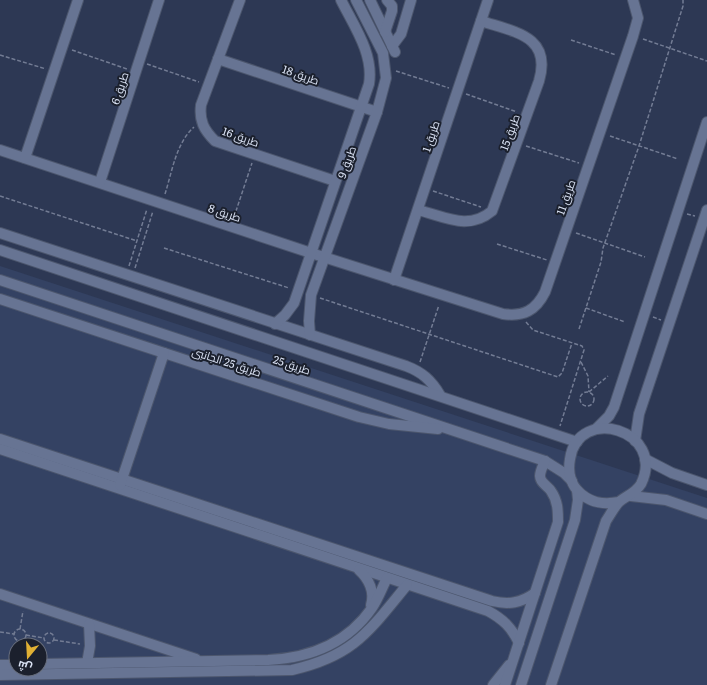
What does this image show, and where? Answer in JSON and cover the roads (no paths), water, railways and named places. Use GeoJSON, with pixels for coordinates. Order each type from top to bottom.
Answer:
{"type":"FeatureCollection","features":[{"type":"Feature","properties":{"kind":"street"},"geometry":{"type":"LineString","coordinates":[[25,158],[61,46],[78,0]]}},
{"type":"Feature","properties":{"kind":"street","name":"طريق 6"},"geometry":{"type":"LineString","coordinates":[[100,182],[140,62],[158,0]]}},
{"type":"Feature","properties":{"kind":"street"},"geometry":{"type":"LineString","coordinates":[[218,59],[240,0]]}},
{"type":"Feature","properties":{"kind":"street","name":"طريق 9"},"geometry":{"type":"LineString","coordinates":[[275,324],[286,315],[294,303],[310,253],[362,107],[371,72],[368,57],[341,0]]}},
{"type":"Feature","properties":{"kind":"street","name":"طريق 9"},"geometry":{"type":"LineString","coordinates":[[310,335],[309,321],[311,295],[385,88],[386,67],[383,53],[356,0]]}},
{"type":"Feature","properties":{"kind":"street"},"geometry":{"type":"LineString","coordinates":[[370,0],[394,49],[401,34],[411,0]]}},
{"type":"Feature","properties":{"kind":"street"},"geometry":{"type":"LineString","coordinates":[[385,32],[392,11],[392,6],[387,0]]}},
{"type":"Feature","properties":{"kind":"street","name":"طريق 1"},"geometry":{"type":"LineString","coordinates":[[394,280],[488,0]]}},
{"type":"Feature","properties":{"kind":"street","name":"طريق 11"},"geometry":{"type":"LineString","coordinates":[[443,295],[503,314],[514,316],[524,314],[533,309],[540,301],[555,263],[633,36],[638,18],[633,0]]}},
{"type":"Feature","properties":{"kind":"street"},"geometry":{"type":"LineString","coordinates":[[365,17],[376,12]]}},
{"type":"Feature","properties":{"kind":"street","name":"طريق 15"},"geometry":{"type":"LineString","coordinates":[[418,210],[459,221],[471,222],[483,218],[492,211],[518,143],[543,67],[542,54],[534,42],[523,34],[481,21]]}},
{"type":"Feature","properties":{"kind":"street","name":"طريق 16"},"geometry":{"type":"LineString","coordinates":[[218,59],[201,105],[200,114],[202,125],[207,134],[215,141],[335,181]]}},
{"type":"Feature","properties":{"kind":"street","name":"طريق 18"},"geometry":{"type":"LineString","coordinates":[[218,59],[377,112]]}},
{"type":"Feature","properties":{"kind":"street"},"geometry":{"type":"LineString","coordinates":[[521,685],[575,520],[578,500],[568,468],[570,454],[577,442],[586,434],[596,429],[609,416],[614,407],[707,122]]}},
{"type":"Feature","properties":{"kind":"street","name":"طريق 8"},"geometry":{"type":"LineString","coordinates":[[0,150],[310,253],[443,295]]}},
{"type":"Feature","properties":{"kind":"street"},"geometry":{"type":"LineString","coordinates":[[635,440],[639,414],[705,215]]}},
{"type":"Feature","properties":{"kind":"street"},"geometry":{"type":"LineString","coordinates":[[0,233],[417,370],[434,385],[440,395]]}},
{"type":"Feature","properties":{"kind":"street","name":"طريق 25"},"geometry":{"type":"LineString","coordinates":[[0,250],[440,395],[577,442]]}},
{"type":"Feature","properties":{"kind":"street","name":"طريق 25"},"geometry":{"type":"LineString","coordinates":[[0,280],[545,461],[564,473],[574,486]]}},
{"type":"Feature","properties":{"kind":"street","name":"طريق 25 الجانبى"},"geometry":{"type":"LineString","coordinates":[[0,298],[254,383],[374,421],[419,428],[450,429]]}},
{"type":"Feature","properties":{"kind":"street"},"geometry":{"type":"LineString","coordinates":[[121,484],[164,353]]}},
{"type":"Feature","properties":{"kind":"street"},"geometry":{"type":"LineString","coordinates":[[254,383],[259,366]]}},
{"type":"Feature","properties":{"kind":"street"},"geometry":{"type":"LineString","coordinates":[[574,486],[585,498],[596,503],[608,504],[619,502],[631,496],[640,485],[645,472],[645,459],[635,440],[617,429],[596,429]]}},
{"type":"Feature","properties":{"kind":"street"},"geometry":{"type":"LineString","coordinates":[[0,439],[22,451],[355,562],[503,604],[526,600],[535,593]]}},
{"type":"Feature","properties":{"kind":"street"},"geometry":{"type":"LineString","coordinates":[[3,452],[22,451]]}},
{"type":"Feature","properties":{"kind":"street"},"geometry":{"type":"LineString","coordinates":[[645,459],[672,473],[707,485]]}},
{"type":"Feature","properties":{"kind":"street"},"geometry":{"type":"LineString","coordinates":[[505,685],[558,522],[556,500],[551,490],[541,479],[540,475],[545,461]]}},
{"type":"Feature","properties":{"kind":"street"},"geometry":{"type":"LineString","coordinates":[[631,496],[666,500],[707,514]]}},
{"type":"Feature","properties":{"kind":"street"},"geometry":{"type":"LineString","coordinates":[[551,685],[602,532],[609,516],[619,502]]}},
{"type":"Feature","properties":{"kind":"street"},"geometry":{"type":"LineString","coordinates":[[355,562],[387,578],[496,615],[510,627],[519,643]]}},
{"type":"Feature","properties":{"kind":"street"},"geometry":{"type":"LineString","coordinates":[[355,562],[367,578],[372,589],[372,602],[367,614]]}},
{"type":"Feature","properties":{"kind":"street"},"geometry":{"type":"LineString","coordinates":[[200,666],[290,658],[312,653],[333,644],[348,634],[372,608],[387,578]]}},
{"type":"Feature","properties":{"kind":"street"},"geometry":{"type":"LineString","coordinates":[[0,675],[60,669],[130,667],[200,666],[292,670],[316,664],[338,654],[359,640],[407,585]]}},
{"type":"Feature","properties":{"kind":"street"},"geometry":{"type":"LineString","coordinates":[[0,594],[196,658],[200,666]]}},
{"type":"Feature","properties":{"kind":"street"},"geometry":{"type":"LineString","coordinates":[[87,663],[90,646],[89,624]]}},
{"type":"Feature","properties":{"kind":"street"},"geometry":{"type":"LineString","coordinates":[[333,644],[338,654]]}},
{"type":"Feature","properties":{"kind":"street"},"geometry":{"type":"LineString","coordinates":[[268,660],[268,670]]}},
{"type":"Feature","properties":{"kind":"street"},"geometry":{"type":"LineString","coordinates":[[493,685],[513,660]]}},
{"type":"Feature","properties":{"kind":"street"},"geometry":{"type":"LineString","coordinates":[[48,666],[60,669],[87,663],[130,667]]}}]}
